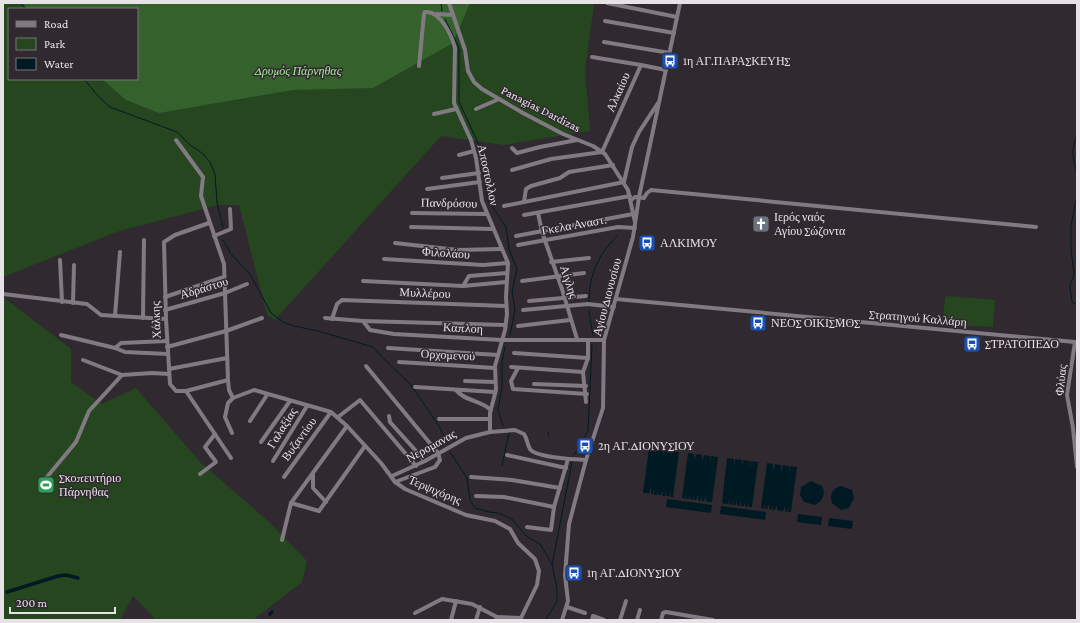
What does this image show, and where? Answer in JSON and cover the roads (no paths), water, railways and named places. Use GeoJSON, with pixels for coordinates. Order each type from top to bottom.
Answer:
{"type":"FeatureCollection","features":[{"type":"Feature","properties":{"kind":"street","name":"Panagias Dardizas"},"geometry":{"type":"LineString","coordinates":[[449,3],[465,50],[466,64],[471,78],[478,86],[499,99],[549,127],[602,152],[624,182],[630,198],[635,226]]}},
{"type":"Feature","properties":{"kind":"street"},"geometry":{"type":"LineString","coordinates":[[607,3],[677,17]]}},
{"type":"Feature","properties":{"kind":"street","name":"Αγίου Διονυσίου"},"geometry":{"type":"LineString","coordinates":[[562,620],[568,595],[565,575],[569,524],[602,408],[604,340],[635,226],[680,3]]}},
{"type":"Feature","properties":{"kind":"street"},"geometry":{"type":"LineString","coordinates":[[419,66],[425,12],[429,11],[436,14],[453,15]]}},
{"type":"Feature","properties":{"kind":"street","name":"Αποστολλον"},"geometry":{"type":"LineString","coordinates":[[436,14],[453,40],[455,48],[453,86],[454,103],[471,140],[479,173],[482,201],[486,214],[508,263]]}},
{"type":"Feature","properties":{"kind":"street"},"geometry":{"type":"LineString","coordinates":[[605,21],[674,32]]}},
{"type":"Feature","properties":{"kind":"street"},"geometry":{"type":"LineString","coordinates":[[604,42],[670,53]]}},
{"type":"Feature","properties":{"kind":"street"},"geometry":{"type":"LineString","coordinates":[[592,57],[641,65]]}},
{"type":"Feature","properties":{"kind":"street","name":"Αλκαίου"},"geometry":{"type":"LineString","coordinates":[[602,152],[641,65],[666,70]]}},
{"type":"Feature","properties":{"kind":"street"},"geometry":{"type":"LineString","coordinates":[[476,109],[499,99]]}},
{"type":"Feature","properties":{"kind":"street"},"geometry":{"type":"LineString","coordinates":[[504,206],[624,182],[632,147],[639,132],[660,100]]}},
{"type":"Feature","properties":{"kind":"street"},"geometry":{"type":"LineString","coordinates":[[434,114],[456,109]]}},
{"type":"Feature","properties":{"kind":"street"},"geometry":{"type":"LineString","coordinates":[[176,140],[203,177],[201,196],[224,264],[228,380],[229,390],[233,398],[228,403],[224,417],[232,433]]}},
{"type":"Feature","properties":{"kind":"street"},"geometry":{"type":"LineString","coordinates":[[512,148],[517,154],[540,147],[578,140]]}},
{"type":"Feature","properties":{"kind":"street"},"geometry":{"type":"LineString","coordinates":[[459,155],[474,151]]}},
{"type":"Feature","properties":{"kind":"street"},"geometry":{"type":"LineString","coordinates":[[512,170],[551,159],[602,152]]}},
{"type":"Feature","properties":{"kind":"street"},"geometry":{"type":"LineString","coordinates":[[524,202],[526,189],[531,186],[560,178],[569,172],[613,166]]}},
{"type":"Feature","properties":{"kind":"street"},"geometry":{"type":"LineString","coordinates":[[442,178],[479,173]]}},
{"type":"Feature","properties":{"kind":"street"},"geometry":{"type":"LineString","coordinates":[[427,189],[480,182]]}},
{"type":"Feature","properties":{"kind":"street"},"geometry":{"type":"LineString","coordinates":[[524,215],[630,198],[644,198],[651,190],[1036,227]]}},
{"type":"Feature","properties":{"kind":"street"},"geometry":{"type":"LineString","coordinates":[[214,236],[231,229],[230,209]]}},
{"type":"Feature","properties":{"kind":"street","name":"Πανδρόσου"},"geometry":{"type":"LineString","coordinates":[[412,213],[486,214]]}},
{"type":"Feature","properties":{"kind":"street","name":"Αίγλης"},"geometry":{"type":"LineString","coordinates":[[538,213],[544,240],[576,339]]}},
{"type":"Feature","properties":{"kind":"street"},"geometry":{"type":"LineString","coordinates":[[516,236],[633,214]]}},
{"type":"Feature","properties":{"kind":"street","name":"Χάλκης"},"geometry":{"type":"LineString","coordinates":[[186,391],[176,391],[170,384],[165,310],[164,242],[175,235],[210,223]]}},
{"type":"Feature","properties":{"kind":"street","name":"Γκελα Αναστ."},"geometry":{"type":"LineString","coordinates":[[518,245],[618,227],[635,226]]}},
{"type":"Feature","properties":{"kind":"street"},"geometry":{"type":"LineString","coordinates":[[411,227],[492,229]]}},
{"type":"Feature","properties":{"kind":"street"},"geometry":{"type":"LineString","coordinates":[[143,318],[144,240]]}},
{"type":"Feature","properties":{"kind":"street"},"geometry":{"type":"LineString","coordinates":[[395,243],[458,250],[501,249]]}},
{"type":"Feature","properties":{"kind":"street"},"geometry":{"type":"LineString","coordinates":[[115,316],[120,252]]}},
{"type":"Feature","properties":{"kind":"street"},"geometry":{"type":"LineString","coordinates":[[552,262],[589,258]]}},
{"type":"Feature","properties":{"kind":"street","name":"Φιλολάου"},"geometry":{"type":"LineString","coordinates":[[384,259],[483,265],[508,263]]}},
{"type":"Feature","properties":{"kind":"street"},"geometry":{"type":"LineString","coordinates":[[60,260],[62,302]]}},
{"type":"Feature","properties":{"kind":"street"},"geometry":{"type":"LineString","coordinates":[[490,432],[490,410],[495,392],[495,368],[505,325],[508,263]]}},
{"type":"Feature","properties":{"kind":"street"},"geometry":{"type":"LineString","coordinates":[[73,303],[74,266]]}},
{"type":"Feature","properties":{"kind":"street"},"geometry":{"type":"LineString","coordinates":[[463,286],[469,276],[507,272]]}},
{"type":"Feature","properties":{"kind":"street"},"geometry":{"type":"LineString","coordinates":[[522,281],[584,273]]}},
{"type":"Feature","properties":{"kind":"street","name":"Αδράστου"},"geometry":{"type":"LineString","coordinates":[[165,297],[224,277]]}},
{"type":"Feature","properties":{"kind":"street"},"geometry":{"type":"LineString","coordinates":[[363,281],[463,286],[506,282]]}},
{"type":"Feature","properties":{"kind":"street","name":"Αδράστου"},"geometry":{"type":"LineString","coordinates":[[165,310],[225,293],[247,284]]}},
{"type":"Feature","properties":{"kind":"street"},"geometry":{"type":"LineString","coordinates":[[3,294],[88,304],[101,316],[166,319]]}},
{"type":"Feature","properties":{"kind":"street"},"geometry":{"type":"LineString","coordinates":[[529,301],[586,296]]}},
{"type":"Feature","properties":{"kind":"street","name":"Στρατηγού Καλλάρη"},"geometry":{"type":"LineString","coordinates":[[616,299],[1075,342]]}},
{"type":"Feature","properties":{"kind":"street","name":"Μυλλέρου"},"geometry":{"type":"LineString","coordinates":[[332,319],[337,304],[342,300],[506,306]]}},
{"type":"Feature","properties":{"kind":"street"},"geometry":{"type":"LineString","coordinates":[[523,310],[588,304],[614,307]]}},
{"type":"Feature","properties":{"kind":"street"},"geometry":{"type":"LineString","coordinates":[[167,347],[226,331],[262,318]]}},
{"type":"Feature","properties":{"kind":"street"},"geometry":{"type":"LineString","coordinates":[[325,318],[363,321],[505,325]]}},
{"type":"Feature","properties":{"kind":"street"},"geometry":{"type":"LineString","coordinates":[[518,326],[570,320]]}},
{"type":"Feature","properties":{"kind":"street","name":"Καπλοη"},"geometry":{"type":"LineString","coordinates":[[363,321],[370,330],[394,334],[502,340],[604,340]]}},
{"type":"Feature","properties":{"kind":"street"},"geometry":{"type":"LineString","coordinates":[[61,335],[115,348],[124,352],[168,354]]}},
{"type":"Feature","properties":{"kind":"street"},"geometry":{"type":"LineString","coordinates":[[586,402],[587,394],[583,372],[588,358],[588,340]]}},
{"type":"Feature","properties":{"kind":"street"},"geometry":{"type":"LineString","coordinates":[[115,348],[121,343],[167,341]]}},
{"type":"Feature","properties":{"kind":"street","name":"Φλύας"},"geometry":{"type":"LineString","coordinates":[[1075,342],[1067,395],[1073,428],[1077,467]]}},
{"type":"Feature","properties":{"kind":"street"},"geometry":{"type":"LineString","coordinates":[[388,348],[498,355]]}},
{"type":"Feature","properties":{"kind":"street"},"geometry":{"type":"LineString","coordinates":[[514,353],[588,358]]}},
{"type":"Feature","properties":{"kind":"street"},"geometry":{"type":"LineString","coordinates":[[169,368],[227,358]]}},
{"type":"Feature","properties":{"kind":"street"},"geometry":{"type":"LineString","coordinates":[[83,360],[122,375],[152,373],[169,374]]}},
{"type":"Feature","properties":{"kind":"street","name":"Ορχομενού"},"geometry":{"type":"LineString","coordinates":[[399,362],[495,368]]}},
{"type":"Feature","properties":{"kind":"street"},"geometry":{"type":"LineString","coordinates":[[366,366],[438,453],[440,460],[435,467],[395,482]]}},
{"type":"Feature","properties":{"kind":"street"},"geometry":{"type":"LineString","coordinates":[[511,367],[583,372]]}},
{"type":"Feature","properties":{"kind":"street"},"geometry":{"type":"LineString","coordinates":[[518,368],[511,381],[513,389],[587,394]]}},
{"type":"Feature","properties":{"kind":"street"},"geometry":{"type":"LineString","coordinates":[[42,483],[76,442],[89,411],[122,375]]}},
{"type":"Feature","properties":{"kind":"street"},"geometry":{"type":"LineString","coordinates":[[228,380],[186,391],[230,458]]}},
{"type":"Feature","properties":{"kind":"street"},"geometry":{"type":"LineString","coordinates":[[465,381],[495,382]]}},
{"type":"Feature","properties":{"kind":"street"},"geometry":{"type":"LineString","coordinates":[[534,384],[586,386]]}},
{"type":"Feature","properties":{"kind":"street"},"geometry":{"type":"LineString","coordinates":[[415,387],[495,392]]}},
{"type":"Feature","properties":{"kind":"street","name":"Τερψιχόρης"},"geometry":{"type":"LineString","coordinates":[[233,398],[254,390],[267,395],[331,412],[347,426],[392,476],[395,482],[413,494],[444,504],[466,514],[499,523],[510,529],[518,543],[535,559],[539,571],[537,585],[520,619]]}},
{"type":"Feature","properties":{"kind":"street"},"geometry":{"type":"LineString","coordinates":[[456,390],[460,394],[484,404],[490,410]]}},
{"type":"Feature","properties":{"kind":"street"},"geometry":{"type":"LineString","coordinates":[[250,421],[267,395]]}},
{"type":"Feature","properties":{"kind":"street"},"geometry":{"type":"LineString","coordinates":[[338,417],[360,400],[416,466]]}},
{"type":"Feature","properties":{"kind":"street"},"geometry":{"type":"LineString","coordinates":[[262,442],[290,401]]}},
{"type":"Feature","properties":{"kind":"street","name":"Γαλαξίας"},"geometry":{"type":"LineString","coordinates":[[273,461],[307,406]]}},
{"type":"Feature","properties":{"kind":"street","name":"Βυζαντίου"},"geometry":{"type":"LineString","coordinates":[[284,477],[331,412]]}},
{"type":"Feature","properties":{"kind":"street"},"geometry":{"type":"LineString","coordinates":[[389,416],[390,422],[425,461]]}},
{"type":"Feature","properties":{"kind":"street"},"geometry":{"type":"LineString","coordinates":[[439,419],[490,420]]}},
{"type":"Feature","properties":{"kind":"street"},"geometry":{"type":"LineString","coordinates":[[282,540],[291,503],[347,426]]}},
{"type":"Feature","properties":{"kind":"street","name":"Νερομανας"},"geometry":{"type":"LineString","coordinates":[[392,476],[416,466],[462,440],[490,432],[519,431],[524,434],[529,447],[533,452],[568,459],[586,460]]}},
{"type":"Feature","properties":{"kind":"street"},"geometry":{"type":"LineString","coordinates":[[200,474],[216,462],[205,447],[215,434]]}},
{"type":"Feature","properties":{"kind":"street"},"geometry":{"type":"LineString","coordinates":[[291,503],[319,511],[365,446]]}},
{"type":"Feature","properties":{"kind":"street"},"geometry":{"type":"LineString","coordinates":[[506,455],[566,468]]}},
{"type":"Feature","properties":{"kind":"street"},"geometry":{"type":"LineString","coordinates":[[527,526],[551,530],[554,507],[568,459]]}},
{"type":"Feature","properties":{"kind":"street"},"geometry":{"type":"LineString","coordinates":[[313,473],[313,488],[326,502]]}},
{"type":"Feature","properties":{"kind":"street"},"geometry":{"type":"LineString","coordinates":[[471,477],[512,480],[560,488]]}},
{"type":"Feature","properties":{"kind":"street"},"geometry":{"type":"LineString","coordinates":[[476,496],[504,497],[554,507]]}},
{"type":"Feature","properties":{"kind":"street"},"geometry":{"type":"LineString","coordinates":[[415,613],[439,599],[456,601],[480,607],[496,619],[520,619]]}},
{"type":"Feature","properties":{"kind":"street"},"geometry":{"type":"LineString","coordinates":[[451,620],[456,601]]}},
{"type":"Feature","properties":{"kind":"street"},"geometry":{"type":"LineString","coordinates":[[620,620],[626,601]]}},
{"type":"Feature","properties":{"kind":"street"},"geometry":{"type":"LineString","coordinates":[[476,620],[480,607]]}},
{"type":"Feature","properties":{"kind":"street"},"geometry":{"type":"LineString","coordinates":[[566,607],[585,613]]}},
{"type":"Feature","properties":{"kind":"street"},"geometry":{"type":"LineString","coordinates":[[637,620],[640,610]]}},
{"type":"Feature","properties":{"kind":"street"},"geometry":{"type":"LineString","coordinates":[[661,620],[663,613],[666,612],[713,620]]}},
{"type":"Feature","properties":{"kind":"street"},"geometry":{"type":"LineString","coordinates":[[592,618],[604,620]]}},
{"type":"Feature","properties":{"kind":"water"},"geometry":{"type":"Polygon","coordinates":[[[649,448],[655,448],[655,455],[656,449],[663,450],[663,456],[664,450],[671,451],[671,457],[672,451],[679,452],[673,497],[670,497],[671,491],[669,496],[666,496],[666,490],[665,496],[662,496],[663,490],[661,495],[658,495],[658,489],[657,495],[654,495],[654,489],[653,494],[651,494],[651,488],[649,494],[643,493],[649,448]]]}},
{"type":"Feature","properties":{"kind":"water"},"geometry":{"type":"Polygon","coordinates":[[[688,453],[694,454],[694,460],[696,454],[702,455],[702,461],[704,455],[710,456],[710,462],[711,456],[718,457],[712,502],[706,501],[706,496],[704,501],[702,501],[702,495],[701,501],[698,500],[698,495],[696,500],[694,500],[694,494],[693,500],[690,499],[690,494],[689,499],[686,499],[686,493],[685,499],[682,498],[688,453]]]}},
{"type":"Feature","properties":{"kind":"water"},"geometry":{"type":"Polygon","coordinates":[[[727,458],[734,459],[734,466],[735,459],[742,460],[742,467],[743,460],[750,461],[750,468],[751,461],[758,462],[752,507],[749,507],[749,501],[748,507],[745,506],[745,501],[744,506],[741,506],[741,500],[740,506],[737,505],[737,500],[736,505],[733,505],[734,499],[732,505],[729,504],[730,499],[728,504],[722,503],[727,458]]]}},
{"type":"Feature","properties":{"kind":"water"},"geometry":{"type":"Polygon","coordinates":[[[767,463],[773,464],[773,471],[775,464],[781,465],[781,472],[783,465],[789,466],[789,473],[790,466],[797,467],[791,512],[788,512],[789,507],[787,512],[785,511],[785,506],[783,511],[777,510],[777,505],[775,510],[773,510],[773,505],[772,510],[769,509],[769,504],[767,509],[765,509],[765,503],[764,509],[761,508],[767,463]]]}},
{"type":"Feature","properties":{"kind":"water"},"geometry":{"type":"Polygon","coordinates":[[[811,481],[822,486],[824,492],[822,499],[815,505],[804,502],[800,495],[801,487],[811,481]]]}},
{"type":"Feature","properties":{"kind":"water"},"geometry":{"type":"Polygon","coordinates":[[[841,486],[852,490],[854,498],[849,508],[841,510],[832,503],[831,495],[835,488],[841,486]]]}},
{"type":"Feature","properties":{"kind":"water"},"geometry":{"type":"Polygon","coordinates":[[[667,499],[712,505],[711,513],[666,507],[667,499]]]}},
{"type":"Feature","properties":{"kind":"water"},"geometry":{"type":"Polygon","coordinates":[[[721,506],[766,512],[765,520],[720,514],[721,506]]]}},
{"type":"Feature","properties":{"kind":"water"},"geometry":{"type":"Polygon","coordinates":[[[798,514],[822,517],[821,525],[797,522],[798,514]]]}},
{"type":"Feature","properties":{"kind":"water"},"geometry":{"type":"Polygon","coordinates":[[[829,518],[853,521],[852,529],[828,526],[829,518]]]}},
{"type":"Feature","properties":{"kind":"waterway"},"geometry":{"type":"LineString","coordinates":[[21,3],[25,8]]}},
{"type":"Feature","properties":{"kind":"waterway"},"geometry":{"type":"LineString","coordinates":[[441,3],[442,11]]}},
{"type":"Feature","properties":{"kind":"waterway"},"geometry":{"type":"LineString","coordinates":[[445,19],[459,48],[459,102],[479,145],[488,200],[506,227],[509,249],[517,269],[512,291],[515,310],[510,335]]}},
{"type":"Feature","properties":{"kind":"waterway"},"geometry":{"type":"LineString","coordinates":[[85,80],[98,96],[110,107],[177,132],[190,145],[202,153],[210,162],[215,174],[217,203],[223,227]]}},
{"type":"Feature","properties":{"kind":"waterway"},"geometry":{"type":"LineString","coordinates":[[1077,135],[1073,154],[1077,172]]}},
{"type":"Feature","properties":{"kind":"waterway"},"geometry":{"type":"LineString","coordinates":[[1077,195],[1071,226],[1071,249],[1074,275],[1070,285],[1072,302],[1077,305]]}},
{"type":"Feature","properties":{"kind":"waterway"},"geometry":{"type":"LineString","coordinates":[[589,302],[589,292],[596,266],[610,243],[617,236]]}},
{"type":"Feature","properties":{"kind":"waterway"},"geometry":{"type":"LineString","coordinates":[[223,240],[231,254],[250,274],[271,313],[283,322],[294,326],[318,331],[373,347],[411,385],[439,426],[447,442]]}},
{"type":"Feature","properties":{"kind":"waterway"},"geometry":{"type":"LineString","coordinates":[[589,311],[593,336]]}},
{"type":"Feature","properties":{"kind":"waterway"},"geometry":{"type":"LineString","coordinates":[[574,455],[588,431],[592,344]]}},
{"type":"Feature","properties":{"kind":"waterway"},"geometry":{"type":"LineString","coordinates":[[503,426],[498,410],[502,387],[502,362],[505,347]]}},
{"type":"Feature","properties":{"kind":"waterway"},"geometry":{"type":"LineString","coordinates":[[548,432],[549,436]]}},
{"type":"Feature","properties":{"kind":"waterway"},"geometry":{"type":"LineString","coordinates":[[502,466],[509,433]]}},
{"type":"Feature","properties":{"kind":"waterway"},"geometry":{"type":"LineString","coordinates":[[450,452],[467,478],[470,500],[475,508],[498,513],[512,519],[526,536],[540,544],[552,564]]}},
{"type":"Feature","properties":{"kind":"waterway"},"geometry":{"type":"LineString","coordinates":[[545,620],[557,602],[557,588],[552,565],[572,462]]}},
{"type":"Feature","properties":{"kind":"waterway"},"geometry":{"type":"LineString","coordinates":[[7,592],[58,576],[66,575],[78,578]]}},
{"type":"Feature","properties":{"kind":"place","name":"1η ΑΓ.ΠΑΡΑΣΚΕΥΗΣ"},"geometry":{"type":"Point","coordinates":[670,61]}},
{"type":"Feature","properties":{"kind":"place","name":"Ιερός ναός Αγίου Σώζοντα"},"geometry":{"type":"Point","coordinates":[761,224]}},
{"type":"Feature","properties":{"kind":"place","name":"ΑΛΚΙΜΟΥ"},"geometry":{"type":"Point","coordinates":[647,243]}},
{"type":"Feature","properties":{"kind":"place","name":"ΝΕΟΣ ΟΙΚΙΣΜΟΣ"},"geometry":{"type":"Point","coordinates":[758,323]}},
{"type":"Feature","properties":{"kind":"place","name":"ΣΤΡΑΤΟΠΕΔΟ"},"geometry":{"type":"Point","coordinates":[972,344]}},
{"type":"Feature","properties":{"kind":"place","name":"2η ΑΓ.ΔΙΟΝΥΣΙΟΥ"},"geometry":{"type":"Point","coordinates":[585,446]}},
{"type":"Feature","properties":{"kind":"place","name":"Σκοπευτήριο Πάρνηθας"},"geometry":{"type":"Point","coordinates":[46,485]}},
{"type":"Feature","properties":{"kind":"place","name":"1η ΑΓ.ΔΙΟΝΥΣΙΟΥ"},"geometry":{"type":"Point","coordinates":[574,573]}},
{"type":"Feature","properties":{"kind":"park label","name":"Δρυμός Πάρνηθας"},"geometry":{"type":"Point","coordinates":[298,71]}}]}
